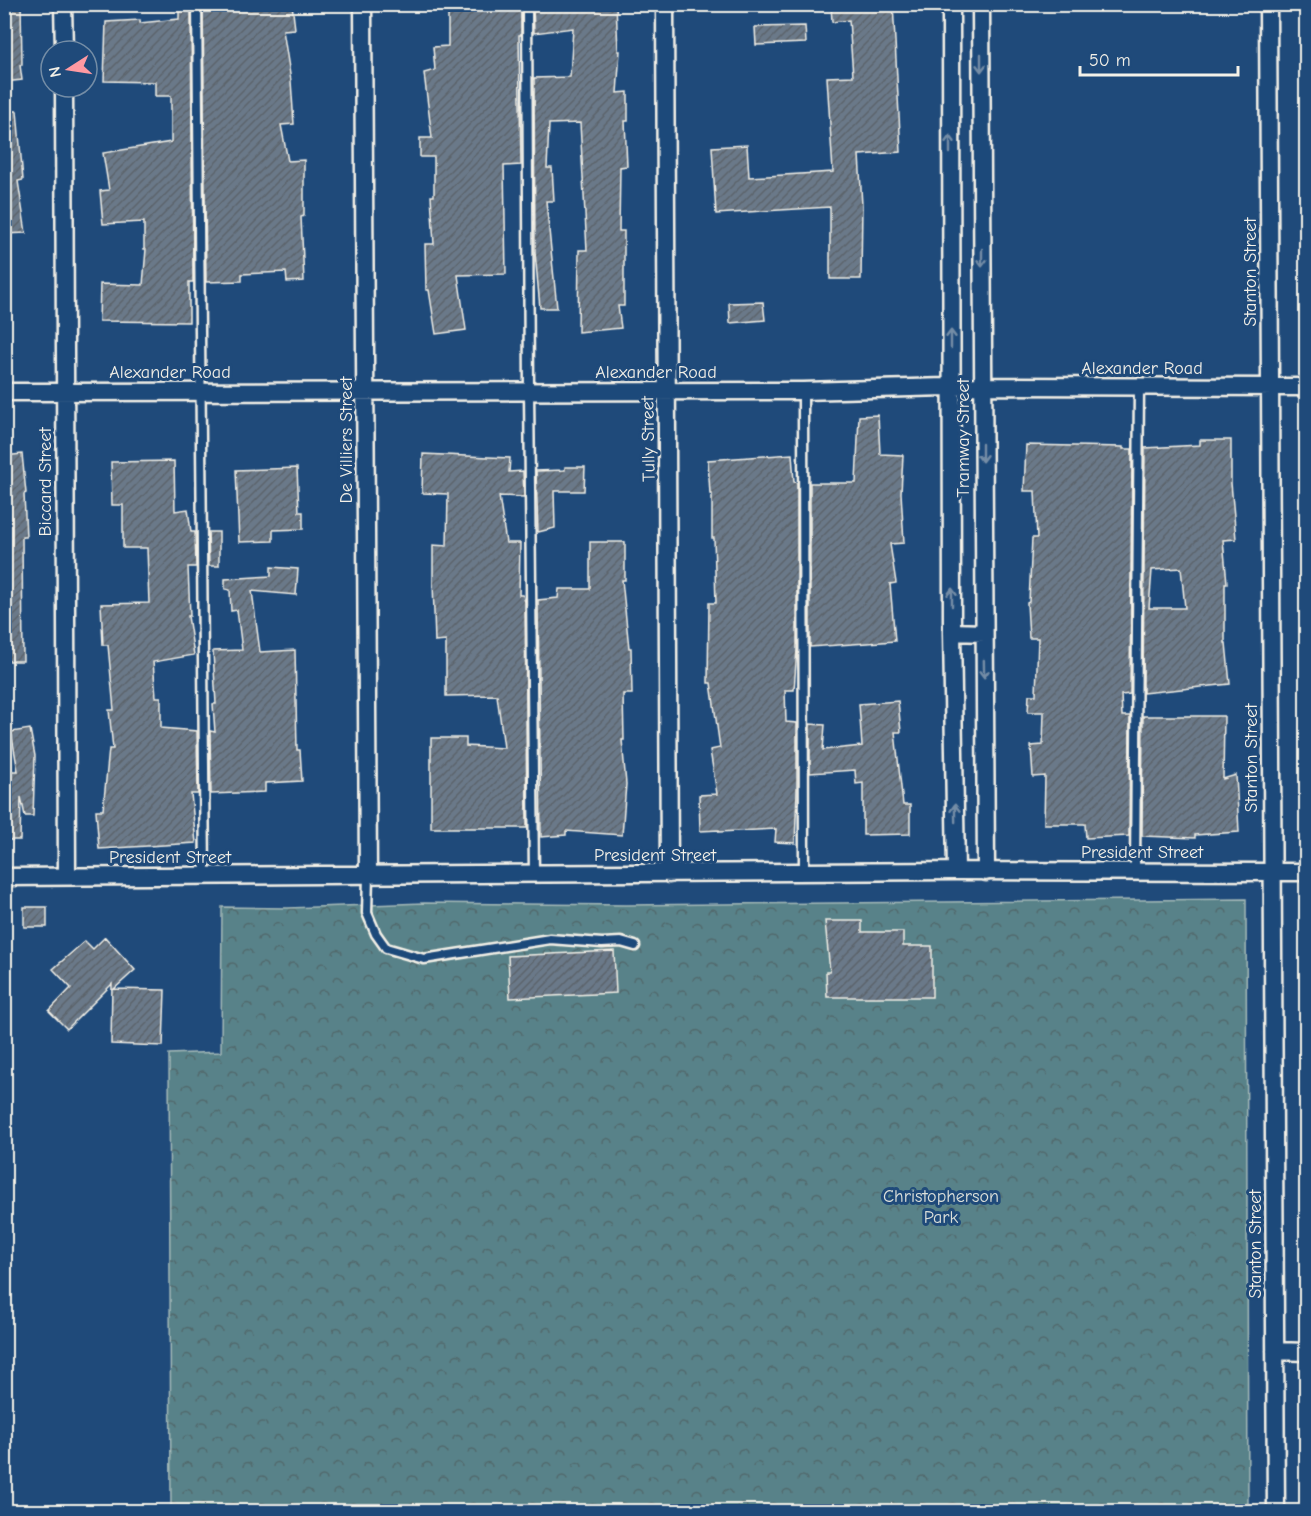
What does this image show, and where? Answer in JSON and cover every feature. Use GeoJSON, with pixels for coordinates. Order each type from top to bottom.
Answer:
{"type":"FeatureCollection","features":[{"type":"Feature","properties":{"kind":"street"},"geometry":{"type":"LineString","coordinates":[[63,4],[64,39]]}},
{"type":"Feature","properties":{"kind":"street","name":"De Villiers Street"},"geometry":{"type":"LineString","coordinates":[[363,4],[368,876]]}},
{"type":"Feature","properties":{"kind":"street","name":"Tully Street"},"geometry":{"type":"LineString","coordinates":[[665,4],[669,874]]}},
{"type":"Feature","properties":{"kind":"street","name":"Tramway Street"},"geometry":{"type":"LineString","coordinates":[[951,4],[952,632],[956,871]]}},
{"type":"Feature","properties":{"kind":"street","name":"Tramway Street"},"geometry":{"type":"LineString","coordinates":[[981,4],[986,872]]}},
{"type":"Feature","properties":{"kind":"street","name":"Stanton Street"},"geometry":{"type":"LineString","coordinates":[[1268,4],[1276,1512]]}},
{"type":"Feature","properties":{"kind":"street","name":"Biccard Street"},"geometry":{"type":"LineString","coordinates":[[64,99],[67,876]]}},
{"type":"Feature","properties":{"kind":"street","name":"Alexander Road"},"geometry":{"type":"LineString","coordinates":[[4,392],[365,393],[803,391],[982,386],[1306,387]]}},
{"type":"Feature","properties":{"kind":"street"},"geometry":{"type":"LineString","coordinates":[[952,632],[984,633]]}},
{"type":"Feature","properties":{"kind":"street","name":"President Street"},"geometry":{"type":"LineString","coordinates":[[4,877],[956,871],[1306,872]]}},
{"type":"Feature","properties":{"kind":"street"},"geometry":{"type":"LineString","coordinates":[[1275,1351],[1306,1352]]}},
{"type":"Feature","properties":{"kind":"lane"},"geometry":{"type":"LineString","coordinates":[[197,4],[205,877]]}},
{"type":"Feature","properties":{"kind":"lane"},"geometry":{"type":"LineString","coordinates":[[527,4],[534,875]]}},
{"type":"Feature","properties":{"kind":"lane"},"geometry":{"type":"LineString","coordinates":[[1135,871],[1139,387]]}},
{"type":"Feature","properties":{"kind":"lane"},"geometry":{"type":"LineString","coordinates":[[803,391],[804,873]]}},
{"type":"Feature","properties":{"kind":"lane"},"geometry":{"type":"LineString","coordinates":[[368,876],[367,913],[376,934],[386,948],[411,957],[424,959],[550,939],[602,943],[621,942],[635,946]]}},
{"type":"Feature","properties":{"kind":"green space","name":"Christopherson Park"},"geometry":{"type":"Polygon","coordinates":[[[1246,899],[1248,1511],[171,1511],[169,1054],[221,1052],[222,907],[288,908],[424,903],[626,905],[1246,899]]]}},
{"type":"Feature","properties":{"kind":"building"},"geometry":{"type":"Polygon","coordinates":[[[4,4],[21,4],[22,65],[20,65],[22,80],[4,82],[4,4]]]}},
{"type":"Feature","properties":{"kind":"building"},"geometry":{"type":"Polygon","coordinates":[[[203,4],[292,4],[295,29],[283,30],[291,81],[294,124],[281,125],[288,161],[304,160],[304,216],[301,217],[304,281],[287,282],[286,272],[242,274],[242,281],[206,282],[203,4]]]}},
{"type":"Feature","properties":{"kind":"building"},"geometry":{"type":"Polygon","coordinates":[[[448,4],[521,4],[521,35],[519,35],[521,165],[504,166],[506,274],[458,275],[466,330],[436,334],[429,290],[426,290],[425,244],[434,244],[431,196],[434,196],[434,157],[420,157],[420,138],[432,138],[424,73],[435,70],[433,47],[448,46],[448,4]]]}},
{"type":"Feature","properties":{"kind":"building"},"geometry":{"type":"Polygon","coordinates":[[[533,4],[616,4],[618,51],[620,51],[617,93],[628,92],[628,121],[625,121],[627,166],[620,167],[619,231],[624,231],[624,306],[618,306],[621,328],[578,332],[579,250],[587,250],[580,123],[549,124],[547,168],[552,168],[554,201],[546,201],[557,308],[540,308],[535,252],[534,78],[570,77],[573,28],[534,33],[533,4]]]}},
{"type":"Feature","properties":{"kind":"building"},"geometry":{"type":"Polygon","coordinates":[[[831,4],[893,4],[901,152],[859,155],[862,205],[861,279],[830,279],[830,207],[716,214],[712,147],[747,145],[749,177],[833,172],[827,77],[853,76],[849,20],[832,22],[831,4]]]}},
{"type":"Feature","properties":{"kind":"building"},"geometry":{"type":"Polygon","coordinates":[[[179,5],[191,5],[193,282],[189,282],[189,322],[99,321],[100,284],[143,285],[146,249],[144,249],[144,222],[103,224],[100,191],[109,190],[103,153],[171,142],[171,96],[155,96],[155,82],[104,81],[106,22],[140,20],[140,23],[179,19],[179,5]]]}},
{"type":"Feature","properties":{"kind":"building"},"geometry":{"type":"Polygon","coordinates":[[[805,26],[806,43],[756,45],[755,27],[805,26]]]}},
{"type":"Feature","properties":{"kind":"building"},"geometry":{"type":"Polygon","coordinates":[[[4,111],[17,111],[23,180],[18,181],[26,233],[4,234],[4,111]]]}},
{"type":"Feature","properties":{"kind":"building"},"geometry":{"type":"Polygon","coordinates":[[[763,302],[765,320],[730,323],[729,303],[763,302]]]}},
{"type":"Feature","properties":{"kind":"building"},"geometry":{"type":"Polygon","coordinates":[[[878,415],[880,454],[903,455],[901,493],[904,543],[890,544],[896,583],[890,584],[895,641],[810,647],[810,483],[856,483],[859,416],[878,415]]]}},
{"type":"Feature","properties":{"kind":"building"},"geometry":{"type":"Polygon","coordinates":[[[1200,440],[1231,440],[1231,483],[1236,539],[1223,540],[1227,583],[1225,583],[1225,643],[1230,684],[1143,693],[1145,448],[1200,445],[1200,440]],[[1181,568],[1152,570],[1149,608],[1185,608],[1181,568]]]}},
{"type":"Feature","properties":{"kind":"building"},"geometry":{"type":"Polygon","coordinates":[[[1026,445],[1132,449],[1130,694],[1121,695],[1122,716],[1130,716],[1129,836],[1086,838],[1085,824],[1044,824],[1045,776],[1033,777],[1031,746],[1043,745],[1044,712],[1028,712],[1029,695],[1036,695],[1038,638],[1029,638],[1027,603],[1029,602],[1032,538],[1037,538],[1035,491],[1024,491],[1026,445]]]}},
{"type":"Feature","properties":{"kind":"building"},"geometry":{"type":"Polygon","coordinates":[[[22,454],[26,493],[24,494],[26,537],[22,537],[23,661],[4,661],[4,456],[22,454]]]}},
{"type":"Feature","properties":{"kind":"building"},"geometry":{"type":"Polygon","coordinates":[[[423,454],[510,458],[509,472],[523,471],[524,497],[499,496],[506,543],[520,543],[519,595],[523,595],[525,602],[527,828],[431,828],[431,738],[466,738],[466,746],[504,748],[497,695],[446,696],[446,641],[435,642],[433,545],[447,546],[448,494],[422,493],[423,454]]]}},
{"type":"Feature","properties":{"kind":"building"},"geometry":{"type":"Polygon","coordinates":[[[792,454],[794,482],[797,483],[797,649],[794,690],[785,690],[786,722],[797,723],[795,843],[775,842],[776,829],[700,831],[699,795],[717,794],[710,750],[720,748],[711,683],[708,683],[709,603],[716,603],[712,494],[710,494],[708,460],[792,454]]]}},
{"type":"Feature","properties":{"kind":"building"},"geometry":{"type":"Polygon","coordinates":[[[174,461],[175,511],[188,509],[191,532],[195,532],[196,567],[188,567],[190,616],[188,616],[194,655],[153,662],[156,697],[161,697],[161,728],[197,731],[198,794],[191,794],[196,843],[99,849],[96,810],[103,810],[109,749],[113,749],[109,710],[114,710],[108,645],[103,645],[101,604],[149,603],[147,548],[123,548],[123,505],[112,505],[111,462],[174,461]]]}},
{"type":"Feature","properties":{"kind":"building"},"geometry":{"type":"Polygon","coordinates":[[[565,467],[585,467],[584,491],[554,491],[555,528],[538,532],[536,471],[565,470],[565,467]]]}},
{"type":"Feature","properties":{"kind":"building"},"geometry":{"type":"Polygon","coordinates":[[[297,468],[299,512],[303,512],[303,529],[273,530],[273,541],[239,542],[236,470],[297,468]]]}},
{"type":"Feature","properties":{"kind":"building"},"geometry":{"type":"Polygon","coordinates":[[[208,532],[219,532],[219,566],[209,566],[208,532]]]}},
{"type":"Feature","properties":{"kind":"building"},"geometry":{"type":"Polygon","coordinates":[[[590,542],[625,542],[625,580],[622,580],[629,648],[631,648],[632,694],[623,694],[624,740],[622,740],[626,784],[622,835],[566,831],[566,835],[541,837],[538,600],[558,598],[559,589],[590,589],[590,542]]]}},
{"type":"Feature","properties":{"kind":"building"},"geometry":{"type":"Polygon","coordinates":[[[271,567],[298,569],[296,595],[252,591],[260,652],[295,650],[297,750],[300,750],[302,781],[265,783],[265,792],[211,794],[210,731],[215,732],[213,704],[216,704],[213,651],[242,650],[237,610],[231,611],[230,590],[225,589],[225,579],[271,576],[271,567]]]}},
{"type":"Feature","properties":{"kind":"building"},"geometry":{"type":"Polygon","coordinates":[[[898,701],[901,732],[895,732],[903,805],[910,805],[910,834],[863,835],[863,783],[856,784],[855,770],[810,773],[810,724],[825,725],[823,750],[862,746],[859,704],[898,701]]]}},
{"type":"Feature","properties":{"kind":"building"},"geometry":{"type":"Polygon","coordinates":[[[1143,716],[1224,716],[1223,779],[1236,775],[1239,832],[1195,835],[1195,838],[1142,836],[1143,716]]]}},
{"type":"Feature","properties":{"kind":"building"},"geometry":{"type":"Polygon","coordinates":[[[30,729],[35,756],[33,816],[25,816],[21,797],[20,840],[4,840],[4,771],[18,771],[11,732],[30,729]]]}},
{"type":"Feature","properties":{"kind":"building"},"geometry":{"type":"Polygon","coordinates":[[[24,907],[47,907],[47,927],[24,927],[24,907]]]}},
{"type":"Feature","properties":{"kind":"building"},"geometry":{"type":"Polygon","coordinates":[[[825,921],[862,921],[862,932],[903,932],[903,946],[932,946],[932,997],[827,997],[826,972],[830,972],[825,921]]]}},
{"type":"Feature","properties":{"kind":"building"},"geometry":{"type":"Polygon","coordinates":[[[105,937],[135,970],[114,989],[165,990],[163,1046],[111,1044],[112,984],[67,1029],[49,1011],[71,988],[53,969],[85,941],[93,949],[105,937]]]}},
{"type":"Feature","properties":{"kind":"building"},"geometry":{"type":"Polygon","coordinates":[[[614,951],[616,993],[510,998],[508,956],[614,951]]]}}]}
